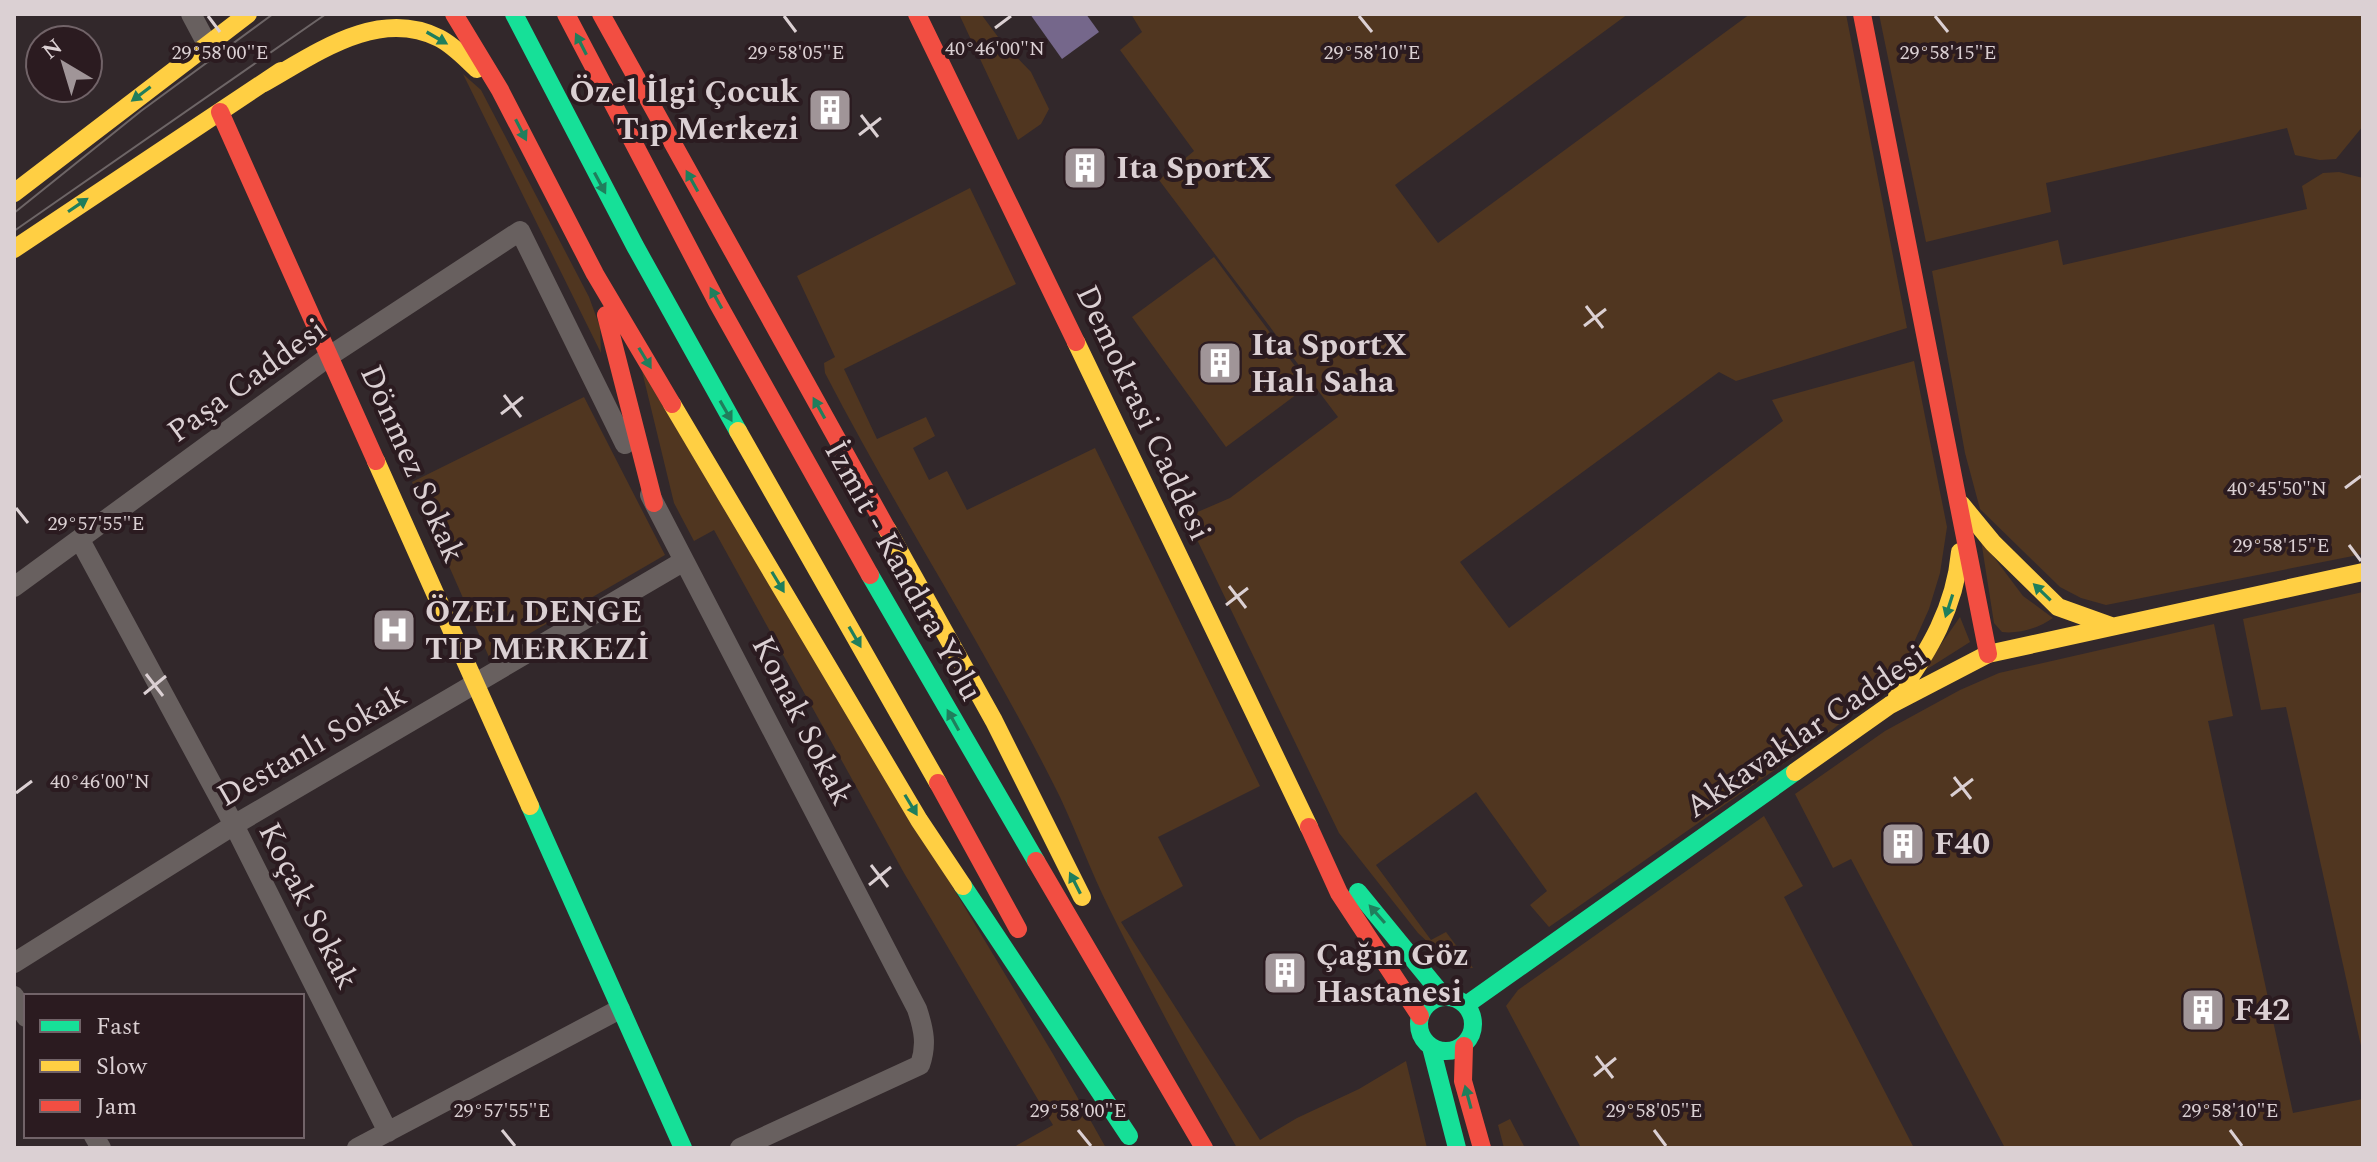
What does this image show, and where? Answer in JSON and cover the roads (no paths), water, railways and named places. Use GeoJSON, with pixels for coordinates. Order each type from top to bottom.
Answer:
{"type":"FeatureCollection","features":[{"type":"Feature","properties":{"kind":"main road"},"geometry":{"type":"LineString","coordinates":[[14,193],[248,14]]}},
{"type":"Feature","properties":{"kind":"main road"},"geometry":{"type":"LineString","coordinates":[[14,249],[262,84],[361,14]]}},
{"type":"Feature","properties":{"kind":"main road"},"geometry":{"type":"LineString","coordinates":[[454,14],[496,83],[595,274],[919,820],[1132,1142]]}},
{"type":"Feature","properties":{"kind":"main road","name":"İzmit - Kandıra Yolu"},"geometry":{"type":"LineString","coordinates":[[566,14],[683,240],[991,788],[1204,1148]]}},
{"type":"Feature","properties":{"kind":"main road","name":"Demokrasi Caddesi"},"geometry":{"type":"LineString","coordinates":[[917,14],[1314,837]]}},
{"type":"Feature","properties":{"kind":"main road"},"geometry":{"type":"LineString","coordinates":[[1862,14],[1988,654]]}},
{"type":"Feature","properties":{"kind":"main road"},"geometry":{"type":"LineString","coordinates":[[604,15],[635,79],[994,721],[1179,1106]]}},
{"type":"Feature","properties":{"kind":"main road"},"geometry":{"type":"LineString","coordinates":[[506,17],[646,270],[954,810],[1132,1142]]}},
{"type":"Feature","properties":{"kind":"main road"},"geometry":{"type":"LineString","coordinates":[[262,84],[364,31],[392,26],[420,29],[438,37],[496,83]]}},
{"type":"Feature","properties":{"kind":"main road"},"geometry":{"type":"LineString","coordinates":[[490,41],[496,83]]}},
{"type":"Feature","properties":{"kind":"main road","name":"Dönmez Sokak"},"geometry":{"type":"LineString","coordinates":[[220,112],[683,1148]]}},
{"type":"Feature","properties":{"kind":"main road"},"geometry":{"type":"LineString","coordinates":[[595,274],[654,503]]}},
{"type":"Feature","properties":{"kind":"main road"},"geometry":{"type":"LineString","coordinates":[[1959,502],[1993,543],[2058,607],[2111,626]]}},
{"type":"Feature","properties":{"kind":"main road"},"geometry":{"type":"LineString","coordinates":[[1890,705],[1927,656],[1945,619],[1959,574],[1959,502]]}},
{"type":"Feature","properties":{"kind":"main road","name":"Akkavaklar Caddesi"},"geometry":{"type":"LineString","coordinates":[[1466,1005],[1890,705],[1954,670],[1988,654],[2363,572]]}},
{"type":"Feature","properties":{"kind":"main road"},"geometry":{"type":"LineString","coordinates":[[1314,837],[1444,997]]}},
{"type":"Feature","properties":{"kind":"main road"},"geometry":{"type":"LineString","coordinates":[[1314,837],[1339,893],[1420,1016],[1420,1034],[1431,1047],[1457,1148]]}},
{"type":"Feature","properties":{"kind":"main road"},"geometry":{"type":"LineString","coordinates":[[1420,1016],[1429,1003],[1452,997],[1466,1005],[1474,1025],[1464,1046],[1448,1052],[1431,1047]]}},
{"type":"Feature","properties":{"kind":"main road"},"geometry":{"type":"LineString","coordinates":[[1464,1046],[1463,1081],[1482,1148]]}},
{"type":"Feature","properties":{"kind":"street"},"geometry":{"type":"LineString","coordinates":[[191,14],[207,44]]}},
{"type":"Feature","properties":{"kind":"street","name":"Paşa Caddesi"},"geometry":{"type":"LineString","coordinates":[[14,587],[331,355],[520,231]]}},
{"type":"Feature","properties":{"kind":"street","name":"Konak Sokak"},"geometry":{"type":"LineString","coordinates":[[520,231],[654,503],[917,1009],[924,1034],[925,1048],[920,1065],[740,1148]]}},
{"type":"Feature","properties":{"kind":"street","name":"Koçak Sokak"},"geometry":{"type":"LineString","coordinates":[[80,540],[234,825],[388,1132]]}},
{"type":"Feature","properties":{"kind":"street","name":"Destanlı Sokak"},"geometry":{"type":"LineString","coordinates":[[14,963],[234,825],[684,561]]}},
{"type":"Feature","properties":{"kind":"street"},"geometry":{"type":"LineString","coordinates":[[14,996],[24,1014]]}},
{"type":"Feature","properties":{"kind":"street"},"geometry":{"type":"LineString","coordinates":[[357,1148],[620,1009]]}},
{"type":"Feature","properties":{"kind":"tram line"},"geometry":{"type":"LineString","coordinates":[[14,213],[141,111],[273,14]]}},
{"type":"Feature","properties":{"kind":"tram line"},"geometry":{"type":"LineString","coordinates":[[14,231],[326,14]]}},
{"type":"Feature","properties":{"kind":"place","name":"Özel İlgi Çocuk Tıp Merkezi"},"geometry":{"type":"Point","coordinates":[830,110]}},
{"type":"Feature","properties":{"kind":"place","name":"Ita SportX"},"geometry":{"type":"Point","coordinates":[1085,168]}},
{"type":"Feature","properties":{"kind":"place","name":"Ita SportX Halı Saha"},"geometry":{"type":"Point","coordinates":[1220,363]}},
{"type":"Feature","properties":{"kind":"place","name":"ÖZEL DENGE TIP MERKEZİ"},"geometry":{"type":"Point","coordinates":[394,630]}},
{"type":"Feature","properties":{"kind":"place","name":"F40"},"geometry":{"type":"Point","coordinates":[1903,844]}},
{"type":"Feature","properties":{"kind":"place","name":"Çağın Göz Hastanesi"},"geometry":{"type":"Point","coordinates":[1285,973]}},
{"type":"Feature","properties":{"kind":"place","name":"F42"},"geometry":{"type":"Point","coordinates":[2203,1010]}}]}
